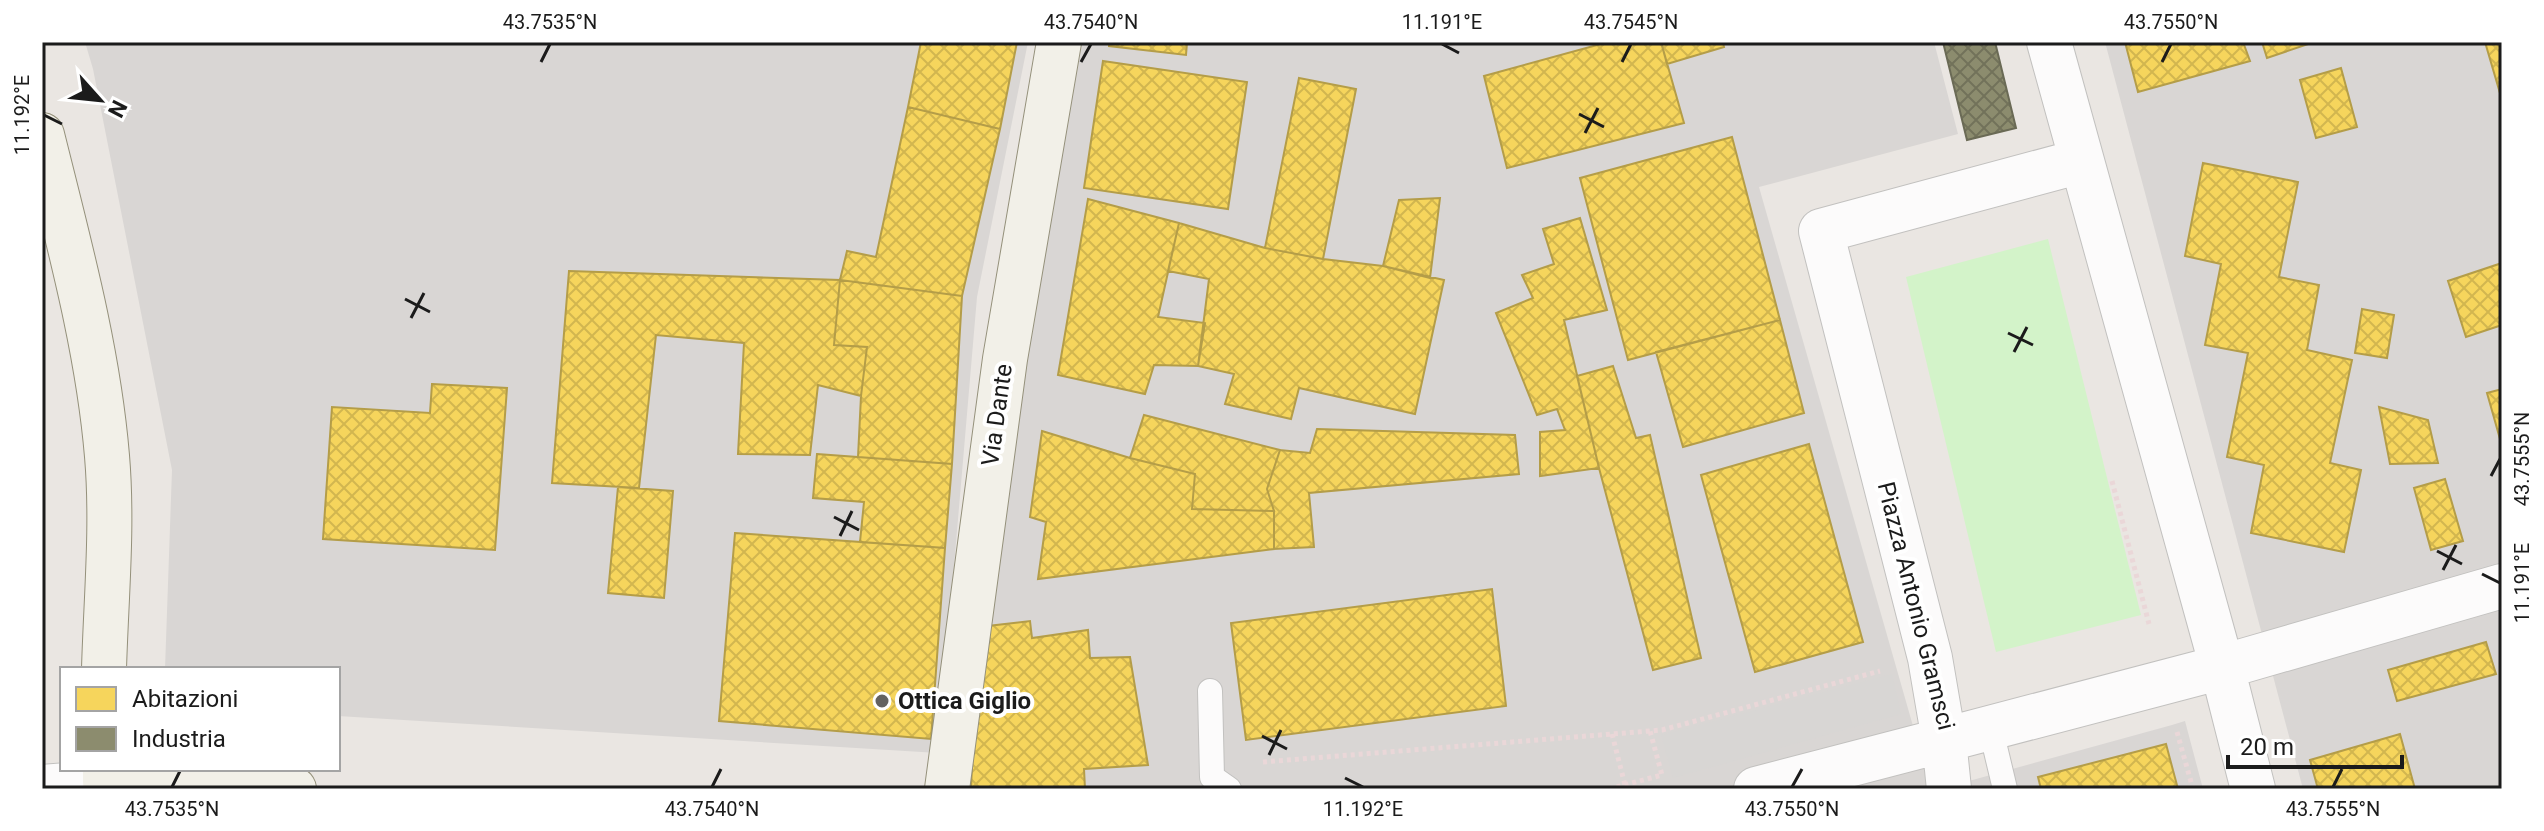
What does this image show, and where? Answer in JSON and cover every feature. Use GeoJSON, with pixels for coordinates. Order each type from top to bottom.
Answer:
{"type":"FeatureCollection","features":[{"type":"Feature","properties":{"kind":"main road","name":"Via Dante"},"geometry":{"type":"LineString","coordinates":[[947,789],[1005,359],[1059,42]]}},
{"type":"Feature","properties":{"kind":"main road"},"geometry":{"type":"LineString","coordinates":[[42,135],[95,368],[107,455],[104,667]]}},
{"type":"Feature","properties":{"kind":"main road"},"geometry":{"type":"LineString","coordinates":[[105,776],[294,789]]}},
{"type":"Feature","properties":{"kind":"street"},"geometry":{"type":"LineString","coordinates":[[2049,42],[2253,789]]}},
{"type":"Feature","properties":{"kind":"street","name":"Piazza Antonio Gramsci"},"geometry":{"type":"LineString","coordinates":[[2081,161],[1821,231],[1930,658],[1944,740],[2222,667],[2502,586]]}},
{"type":"Feature","properties":{"kind":"street"},"geometry":{"type":"LineString","coordinates":[[1756,789],[1944,740],[1949,789]]}},
{"type":"Feature","properties":{"kind":"street"},"geometry":{"type":"LineString","coordinates":[[42,787],[105,776]]}},
{"type":"Feature","properties":{"kind":"lane"},"geometry":{"type":"LineString","coordinates":[[1210,691],[1212,777],[1229,789]]}},
{"type":"Feature","properties":{"kind":"lane"},"geometry":{"type":"LineString","coordinates":[[1990,726],[2005,789]]}},
{"type":"Feature","properties":{"kind":"path","name":"Piazza Antonio Gramsci"},"geometry":{"type":"LineString","coordinates":[[1258,763],[1650,731],[1885,669]]}},
{"type":"Feature","properties":{"kind":"path"},"geometry":{"type":"LineString","coordinates":[[2174,719],[2193,789]]}},
{"type":"Feature","properties":{"kind":"path"},"geometry":{"type":"LineString","coordinates":[[1609,789],[1662,775],[1650,731]]}},
{"type":"Feature","properties":{"kind":"path"},"geometry":{"type":"LineString","coordinates":[[1612,734],[1625,785]]}},
{"type":"Feature","properties":{"kind":"shaded area"},"geometry":{"type":"Polygon","coordinates":[[[85,42],[1028,42],[977,297],[938,753],[340,716],[340,667],[165,667],[172,470],[93,69],[85,42]]]}},
{"type":"Feature","properties":{"kind":"shaded area"},"geometry":{"type":"Polygon","coordinates":[[[1074,42],[1934,42],[1958,134],[1759,187],[1931,789],[957,789],[1074,42]]]}},
{"type":"Feature","properties":{"kind":"shaded area"},"geometry":{"type":"Polygon","coordinates":[[[2105,42],[2502,42],[2502,789],[2303,789],[2105,42]]]}},
{"type":"Feature","properties":{"kind":"shaded area"},"geometry":{"type":"Polygon","coordinates":[[[1892,674],[1901,714],[1673,778],[1661,735],[1892,674]]]}},
{"type":"Feature","properties":{"kind":"shaded area"},"geometry":{"type":"Polygon","coordinates":[[[2185,721],[2203,789],[1940,789],[2172,725],[2185,721]]]}},
{"type":"Feature","properties":{"kind":"green space"},"geometry":{"type":"Polygon","coordinates":[[[2048,239],[2141,615],[1996,652],[1906,277],[2048,239]]]}},
{"type":"Feature","properties":{"kind":"building: Abitazioni"},"geometry":{"type":"Polygon","coordinates":[[[921,42],[1017,42],[1000,129],[908,107],[921,42]]]}},
{"type":"Feature","properties":{"kind":"building: Abitazioni"},"geometry":{"type":"Polygon","coordinates":[[[1109,42],[1191,42],[1187,43],[1186,55],[1109,46],[1109,42]]]}},
{"type":"Feature","properties":{"kind":"building: Abitazioni"},"geometry":{"type":"Polygon","coordinates":[[[1608,42],[1661,42],[1684,123],[1507,168],[1484,76],[1608,42]]]}},
{"type":"Feature","properties":{"kind":"building: Abitazioni"},"geometry":{"type":"Polygon","coordinates":[[[1661,42],[1723,42],[1724,47],[1667,64],[1661,42]]]}},
{"type":"Feature","properties":{"kind":"building: Abitazioni"},"geometry":{"type":"Polygon","coordinates":[[[2125,42],[2243,42],[2250,61],[2138,92],[2125,42]]]}},
{"type":"Feature","properties":{"kind":"building: Abitazioni"},"geometry":{"type":"Polygon","coordinates":[[[2262,42],[2314,42],[2267,58],[2262,42]]]}},
{"type":"Feature","properties":{"kind":"building: Abitazioni"},"geometry":{"type":"Polygon","coordinates":[[[2485,42],[2502,42],[2502,100],[2485,42]]]}},
{"type":"Feature","properties":{"kind":"building: Abitazioni"},"geometry":{"type":"Polygon","coordinates":[[[1103,61],[1247,82],[1228,209],[1084,188],[1103,61]]]}},
{"type":"Feature","properties":{"kind":"building: Abitazioni"},"geometry":{"type":"Polygon","coordinates":[[[2341,68],[2357,127],[2316,138],[2300,80],[2341,68]]]}},
{"type":"Feature","properties":{"kind":"building: Abitazioni"},"geometry":{"type":"Polygon","coordinates":[[[1299,78],[1356,89],[1323,259],[1265,248],[1299,78]]]}},
{"type":"Feature","properties":{"kind":"building: Abitazioni"},"geometry":{"type":"Polygon","coordinates":[[[908,107],[1000,129],[962,296],[840,280],[847,251],[876,257],[908,107]]]}},
{"type":"Feature","properties":{"kind":"building: Abitazioni"},"geometry":{"type":"Polygon","coordinates":[[[1732,137],[1780,320],[1628,360],[1580,178],[1732,137]]]}},
{"type":"Feature","properties":{"kind":"building: Abitazioni"},"geometry":{"type":"Polygon","coordinates":[[[2203,163],[2298,182],[2279,277],[2319,285],[2307,350],[2352,360],[2330,463],[2361,470],[2344,552],[2251,533],[2264,465],[2227,457],[2248,353],[2205,345],[2221,264],[2185,256],[2203,163]]]}},
{"type":"Feature","properties":{"kind":"building: Abitazioni"},"geometry":{"type":"Polygon","coordinates":[[[1440,198],[1430,278],[1383,266],[1399,200],[1440,198]]]}},
{"type":"Feature","properties":{"kind":"building: Abitazioni"},"geometry":{"type":"Polygon","coordinates":[[[1088,199],[1179,223],[1158,317],[1205,323],[1198,366],[1154,365],[1145,394],[1058,375],[1088,199]]]}},
{"type":"Feature","properties":{"kind":"building: Abitazioni"},"geometry":{"type":"Polygon","coordinates":[[[1580,218],[1607,310],[1564,320],[1599,468],[1540,476],[1540,432],[1565,430],[1557,409],[1537,415],[1496,313],[1533,298],[1522,275],[1554,264],[1543,229],[1580,218]]]}},
{"type":"Feature","properties":{"kind":"building: Abitazioni"},"geometry":{"type":"Polygon","coordinates":[[[1179,223],[1265,248],[1383,266],[1444,280],[1415,414],[1299,388],[1291,419],[1225,404],[1234,374],[1198,366],[1209,279],[1168,271],[1179,223]]]}},
{"type":"Feature","properties":{"kind":"building: Abitazioni"},"geometry":{"type":"Polygon","coordinates":[[[2502,263],[2502,325],[2466,337],[2448,281],[2502,263]]]}},
{"type":"Feature","properties":{"kind":"building: Abitazioni"},"geometry":{"type":"Polygon","coordinates":[[[569,271],[840,280],[834,345],[867,347],[861,396],[818,385],[810,455],[738,454],[744,343],[656,335],[639,488],[552,483],[569,271]]]}},
{"type":"Feature","properties":{"kind":"building: Abitazioni"},"geometry":{"type":"Polygon","coordinates":[[[840,280],[962,296],[952,464],[858,457],[867,347],[834,345],[840,280]]]}},
{"type":"Feature","properties":{"kind":"building: Abitazioni"},"geometry":{"type":"Polygon","coordinates":[[[2362,309],[2394,315],[2387,358],[2355,353],[2362,309]]]}},
{"type":"Feature","properties":{"kind":"building: Abitazioni"},"geometry":{"type":"Polygon","coordinates":[[[1780,320],[1804,413],[1683,447],[1656,352],[1780,320]]]}},
{"type":"Feature","properties":{"kind":"building: Abitazioni"},"geometry":{"type":"Polygon","coordinates":[[[1613,366],[1636,438],[1650,435],[1701,658],[1653,670],[1577,376],[1613,366]]]}},
{"type":"Feature","properties":{"kind":"building: Abitazioni"},"geometry":{"type":"Polygon","coordinates":[[[432,384],[507,388],[495,550],[323,539],[332,407],[430,413],[432,384]]]}},
{"type":"Feature","properties":{"kind":"building: Abitazioni"},"geometry":{"type":"Polygon","coordinates":[[[2502,389],[2502,446],[2487,393],[2502,389]]]}},
{"type":"Feature","properties":{"kind":"building: Abitazioni"},"geometry":{"type":"Polygon","coordinates":[[[2379,407],[2428,420],[2438,463],[2390,464],[2379,407]]]}},
{"type":"Feature","properties":{"kind":"building: Abitazioni"},"geometry":{"type":"Polygon","coordinates":[[[1144,415],[1280,450],[1267,489],[1274,511],[1192,509],[1195,474],[1130,458],[1144,415]]]}},
{"type":"Feature","properties":{"kind":"building: Abitazioni"},"geometry":{"type":"Polygon","coordinates":[[[1317,429],[1515,435],[1519,474],[1309,493],[1314,547],[1274,549],[1274,511],[1267,489],[1280,450],[1310,453],[1317,429]]]}},
{"type":"Feature","properties":{"kind":"building: Abitazioni"},"geometry":{"type":"Polygon","coordinates":[[[1042,431],[1195,474],[1192,509],[1274,511],[1274,549],[1038,579],[1046,522],[1030,517],[1042,431]]]}},
{"type":"Feature","properties":{"kind":"building: Abitazioni"},"geometry":{"type":"Polygon","coordinates":[[[1809,444],[1863,642],[1755,672],[1701,475],[1809,444]]]}},
{"type":"Feature","properties":{"kind":"building: Abitazioni"},"geometry":{"type":"Polygon","coordinates":[[[817,454],[952,464],[945,548],[860,542],[864,502],[813,498],[817,454]]]}},
{"type":"Feature","properties":{"kind":"building: Abitazioni"},"geometry":{"type":"Polygon","coordinates":[[[2445,479],[2463,541],[2431,550],[2414,488],[2445,479]]]}},
{"type":"Feature","properties":{"kind":"building: Abitazioni"},"geometry":{"type":"Polygon","coordinates":[[[618,487],[673,491],[664,598],[608,593],[618,487]]]}},
{"type":"Feature","properties":{"kind":"building: Abitazioni"},"geometry":{"type":"Polygon","coordinates":[[[735,533],[945,548],[931,739],[719,721],[735,533]]]}},
{"type":"Feature","properties":{"kind":"building: Abitazioni"},"geometry":{"type":"Polygon","coordinates":[[[1492,589],[1506,706],[1246,740],[1231,623],[1492,589]]]}},
{"type":"Feature","properties":{"kind":"building: Abitazioni"},"geometry":{"type":"Polygon","coordinates":[[[1030,621],[1032,638],[1088,630],[1090,658],[1130,657],[1148,765],[1084,769],[1085,789],[971,789],[976,673],[988,626],[1030,621]]]}},
{"type":"Feature","properties":{"kind":"building: Abitazioni"},"geometry":{"type":"Polygon","coordinates":[[[2486,642],[2496,674],[2397,701],[2388,670],[2486,642]]]}},
{"type":"Feature","properties":{"kind":"building: Abitazioni"},"geometry":{"type":"Polygon","coordinates":[[[2400,734],[2415,789],[2318,789],[2310,760],[2400,734]]]}},
{"type":"Feature","properties":{"kind":"building: Abitazioni"},"geometry":{"type":"Polygon","coordinates":[[[2166,744],[2178,789],[2041,789],[2038,777],[2166,744]]]}},
{"type":"Feature","properties":{"kind":"building: Industria"},"geometry":{"type":"Polygon","coordinates":[[[1943,42],[1995,42],[2016,128],[1967,140],[1943,42]]]}},
{"type":"Feature","properties":{"kind":"place","name":"Ottica Giglio"},"geometry":{"type":"Point","coordinates":[882,701]}}]}
